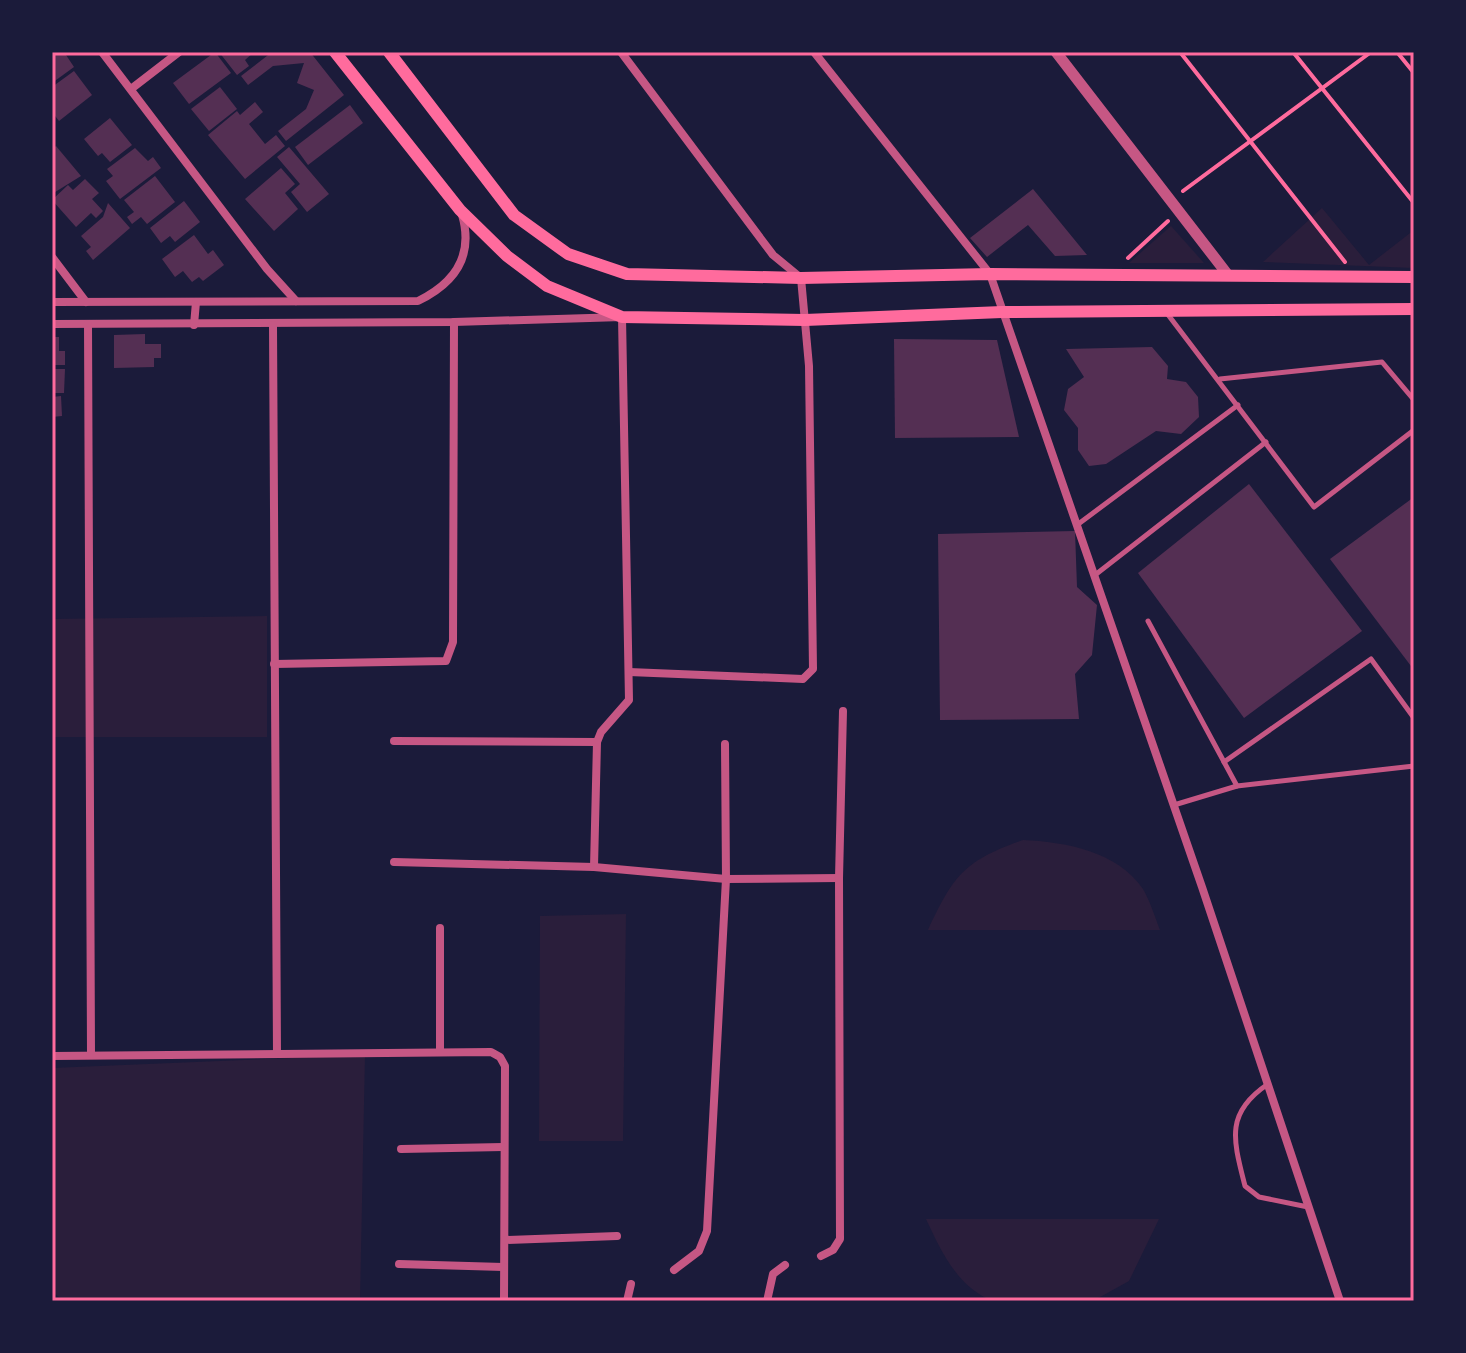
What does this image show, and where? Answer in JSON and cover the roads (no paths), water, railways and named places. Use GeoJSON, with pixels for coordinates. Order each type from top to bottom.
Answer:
{"type":"FeatureCollection","features":[{"type":"Feature","properties":{"kind":"main road"},"geometry":{"type":"LineString","coordinates":[[335,52],[346,58],[460,210],[507,256],[547,286],[622,317],[805,320],[1002,312],[1414,309]]}},
{"type":"Feature","properties":{"kind":"main road"},"geometry":{"type":"LineString","coordinates":[[389,52],[498,198],[531,230],[568,254],[607,269],[648,277],[990,274],[1414,277]]}},
{"type":"Feature","properties":{"kind":"street"},"geometry":{"type":"LineString","coordinates":[[102,52],[267,269],[296,301]]}},
{"type":"Feature","properties":{"kind":"street"},"geometry":{"type":"LineString","coordinates":[[131,89],[179,52]]}},
{"type":"Feature","properties":{"kind":"street"},"geometry":{"type":"LineString","coordinates":[[621,52],[773,255],[801,278],[805,320],[813,669],[803,679],[629,672]]}},
{"type":"Feature","properties":{"kind":"street"},"geometry":{"type":"LineString","coordinates":[[814,52],[990,274],[1174,805],[1340,1301]]}},
{"type":"Feature","properties":{"kind":"street"},"geometry":{"type":"LineString","coordinates":[[1056,52],[1228,275]]}},
{"type":"Feature","properties":{"kind":"street"},"geometry":{"type":"LineString","coordinates":[[52,302],[418,301],[451,281],[467,247],[460,210]]}},
{"type":"Feature","properties":{"kind":"street"},"geometry":{"type":"LineString","coordinates":[[52,257],[86,302]]}},
{"type":"Feature","properties":{"kind":"street"},"geometry":{"type":"LineString","coordinates":[[194,325],[196,302]]}},
{"type":"Feature","properties":{"kind":"street"},"geometry":{"type":"LineString","coordinates":[[52,324],[273,325],[622,317],[629,700],[601,732],[597,742],[594,867]]}},
{"type":"Feature","properties":{"kind":"street"},"geometry":{"type":"LineString","coordinates":[[274,664],[446,661],[453,642],[454,322]]}},
{"type":"Feature","properties":{"kind":"street"},"geometry":{"type":"LineString","coordinates":[[88,324],[91,1055]]}},
{"type":"Feature","properties":{"kind":"street"},"geometry":{"type":"LineString","coordinates":[[273,325],[277,1054]]}},
{"type":"Feature","properties":{"kind":"street"},"geometry":{"type":"LineString","coordinates":[[821,1256],[833,1250],[840,1239],[839,878],[843,711]]}},
{"type":"Feature","properties":{"kind":"street"},"geometry":{"type":"LineString","coordinates":[[394,741],[597,742]]}},
{"type":"Feature","properties":{"kind":"street"},"geometry":{"type":"LineString","coordinates":[[674,1270],[699,1251],[707,1231],[726,879],[725,744]]}},
{"type":"Feature","properties":{"kind":"street"},"geometry":{"type":"LineString","coordinates":[[394,862],[594,867],[726,879],[839,878]]}},
{"type":"Feature","properties":{"kind":"street"},"geometry":{"type":"LineString","coordinates":[[440,928],[440,1052]]}},
{"type":"Feature","properties":{"kind":"street"},"geometry":{"type":"LineString","coordinates":[[52,1056],[491,1052],[500,1057],[505,1066],[504,1301]]}},
{"type":"Feature","properties":{"kind":"street"},"geometry":{"type":"LineString","coordinates":[[401,1149],[503,1147]]}},
{"type":"Feature","properties":{"kind":"street"},"geometry":{"type":"LineString","coordinates":[[505,1240],[617,1236]]}},
{"type":"Feature","properties":{"kind":"street"},"geometry":{"type":"LineString","coordinates":[[399,1264],[503,1267]]}},
{"type":"Feature","properties":{"kind":"street"},"geometry":{"type":"LineString","coordinates":[[767,1301],[773,1274],[785,1265]]}},
{"type":"Feature","properties":{"kind":"street"},"geometry":{"type":"LineString","coordinates":[[627,1301],[631,1284]]}},
{"type":"Feature","properties":{"kind":"lane"},"geometry":{"type":"LineString","coordinates":[[1166,311],[1314,507],[1414,430]]}},
{"type":"Feature","properties":{"kind":"lane"},"geometry":{"type":"LineString","coordinates":[[1219,379],[1382,362],[1414,400]]}},
{"type":"Feature","properties":{"kind":"lane"},"geometry":{"type":"LineString","coordinates":[[1077,525],[1238,405]]}},
{"type":"Feature","properties":{"kind":"lane"},"geometry":{"type":"LineString","coordinates":[[1094,575],[1266,442]]}},
{"type":"Feature","properties":{"kind":"lane"},"geometry":{"type":"LineString","coordinates":[[1148,621],[1237,786]]}},
{"type":"Feature","properties":{"kind":"lane"},"geometry":{"type":"LineString","coordinates":[[1224,762],[1371,659],[1414,718]]}},
{"type":"Feature","properties":{"kind":"lane"},"geometry":{"type":"LineString","coordinates":[[1174,805],[1237,786],[1414,766]]}},
{"type":"Feature","properties":{"kind":"lane"},"geometry":{"type":"LineString","coordinates":[[1268,1084],[1247,1098],[1235,1120],[1245,1186],[1259,1197],[1309,1207]]}}]}
